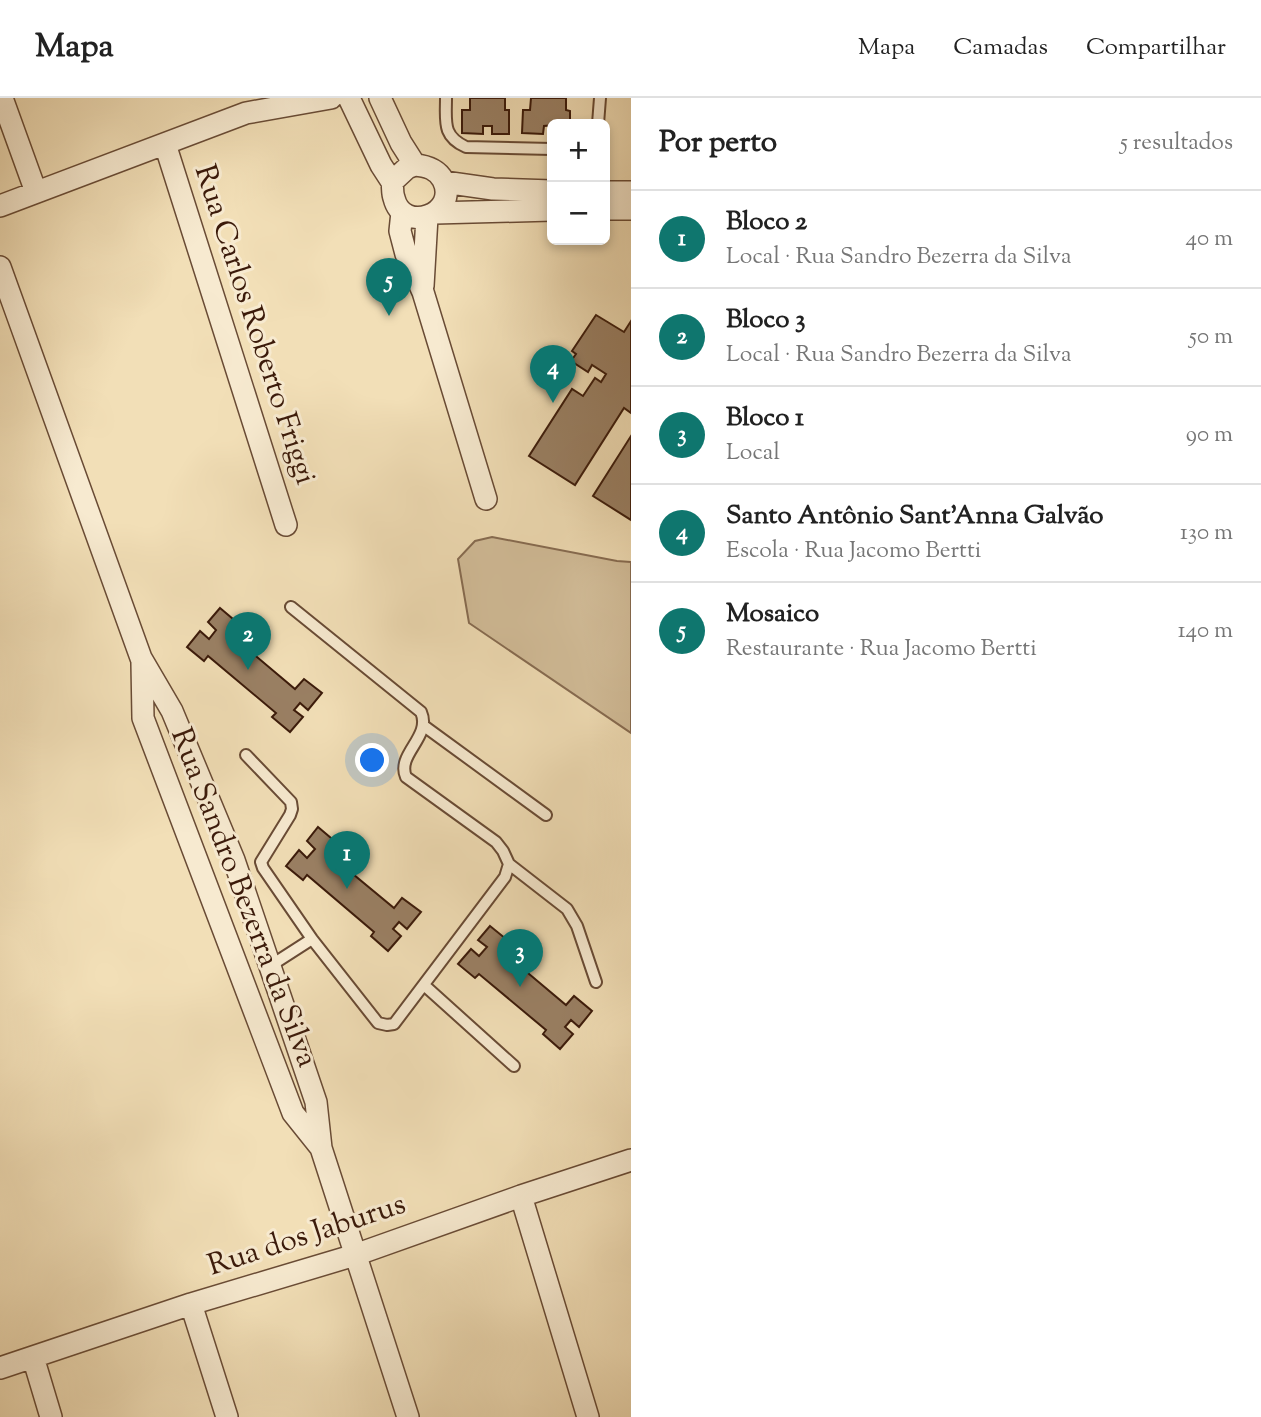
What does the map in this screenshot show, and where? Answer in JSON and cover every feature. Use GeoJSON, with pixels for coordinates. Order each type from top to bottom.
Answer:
{"type":"FeatureCollection","features":[{"type":"Feature","properties":{"kind":"street"},"geometry":{"type":"LineString","coordinates":[[2,98],[36,192]]}},
{"type":"Feature","properties":{"kind":"street"},"geometry":{"type":"LineString","coordinates":[[246,113],[267,98]]}},
{"type":"Feature","properties":{"kind":"street"},"geometry":{"type":"LineString","coordinates":[[0,206],[246,113],[331,98]]}},
{"type":"Feature","properties":{"kind":"street"},"geometry":{"type":"LineString","coordinates":[[349,98],[392,182],[393,198],[402,212],[410,216],[547,210]]}},
{"type":"Feature","properties":{"kind":"street"},"geometry":{"type":"LineString","coordinates":[[380,98],[401,143],[415,165]]}},
{"type":"Feature","properties":{"kind":"street","name":"Rua Carlos Roberto Friggi"},"geometry":{"type":"LineString","coordinates":[[165,144],[286,525]]}},
{"type":"Feature","properties":{"kind":"street"},"geometry":{"type":"LineString","coordinates":[[392,182],[400,173],[415,165],[432,169],[444,182],[445,199],[441,207],[431,215],[423,292]]}},
{"type":"Feature","properties":{"kind":"street"},"geometry":{"type":"LineString","coordinates":[[444,182],[493,189],[547,191]]}},
{"type":"Feature","properties":{"kind":"street"},"geometry":{"type":"LineString","coordinates":[[610,192],[631,192]]}},
{"type":"Feature","properties":{"kind":"street"},"geometry":{"type":"LineString","coordinates":[[610,209],[631,209]]}},
{"type":"Feature","properties":{"kind":"street"},"geometry":{"type":"LineString","coordinates":[[402,212],[400,231],[406,254],[423,292],[486,499]]}},
{"type":"Feature","properties":{"kind":"street","name":"Rua Sandro Bezerra da Silva"},"geometry":{"type":"LineString","coordinates":[[0,267],[141,658],[172,710],[234,860],[316,1102],[321,1148],[408,1417]]}},
{"type":"Feature","properties":{"kind":"street","name":"Rua Sandro Bezerra da Silva"},"geometry":{"type":"LineString","coordinates":[[141,658],[143,718],[293,1113],[321,1148]]}},
{"type":"Feature","properties":{"kind":"street"},"geometry":{"type":"LineString","coordinates":[[174,800],[178,792],[193,785],[204,789]]}},
{"type":"Feature","properties":{"kind":"street"},"geometry":{"type":"LineString","coordinates":[[262,1032],[272,1036],[282,1035],[289,1024]]}},
{"type":"Feature","properties":{"kind":"street","name":"Rua dos Jaburus"},"geometry":{"type":"LineString","coordinates":[[0,1368],[191,1304],[355,1255],[631,1160]]}},
{"type":"Feature","properties":{"kind":"street"},"geometry":{"type":"LineString","coordinates":[[521,1196],[588,1417]]}},
{"type":"Feature","properties":{"kind":"street"},"geometry":{"type":"LineString","coordinates":[[191,1304],[227,1417]]}},
{"type":"Feature","properties":{"kind":"street"},"geometry":{"type":"LineString","coordinates":[[33,1357],[51,1417]]}},
{"type":"Feature","properties":{"kind":"lane"},"geometry":{"type":"LineString","coordinates":[[446,98],[448,132],[454,141],[466,147],[547,149]]}},
{"type":"Feature","properties":{"kind":"lane"},"geometry":{"type":"LineString","coordinates":[[598,119],[600,98]]}},
{"type":"Feature","properties":{"kind":"lane"},"geometry":{"type":"LineString","coordinates":[[291,607],[421,712],[424,726],[403,772],[496,842],[509,864],[567,909],[577,926],[596,982]]}},
{"type":"Feature","properties":{"kind":"lane"},"geometry":{"type":"LineString","coordinates":[[424,726],[546,815]]}},
{"type":"Feature","properties":{"kind":"lane"},"geometry":{"type":"LineString","coordinates":[[246,755],[291,802],[290,815],[261,862],[266,873],[312,939],[378,1023],[394,1024],[505,877],[509,864]]}},
{"type":"Feature","properties":{"kind":"lane"},"geometry":{"type":"LineString","coordinates":[[270,966],[312,939]]}},
{"type":"Feature","properties":{"kind":"lane"},"geometry":{"type":"LineString","coordinates":[[424,985],[514,1066]]}},
{"type":"Feature","properties":{"kind":"shaded area"},"geometry":{"type":"Polygon","coordinates":[[[492,537],[631,562],[631,733],[469,623],[458,559],[475,541],[492,537]]]}},
{"type":"Feature","properties":{"kind":"building"},"geometry":{"type":"Polygon","coordinates":[[[470,98],[505,98],[505,110],[509,110],[509,134],[492,134],[492,126],[483,126],[483,134],[462,133],[462,110],[470,110],[470,98]]]}},
{"type":"Feature","properties":{"kind":"building"},"geometry":{"type":"Polygon","coordinates":[[[531,98],[566,98],[566,110],[570,111],[570,119],[547,119],[543,134],[522,133],[523,110],[530,110],[531,98]]]}},
{"type":"Feature","properties":{"kind":"building"},"geometry":{"type":"Polygon","coordinates":[[[596,315],[624,332],[631,321],[631,413],[624,408],[575,485],[529,456],[572,389],[583,396],[595,378],[601,382],[606,374],[592,365],[588,372],[571,361],[576,354],[572,351],[596,315]]]}},
{"type":"Feature","properties":{"kind":"building"},"geometry":{"type":"Polygon","coordinates":[[[631,436],[631,520],[593,496],[631,436]]]}},
{"type":"Feature","properties":{"kind":"building"},"geometry":{"type":"Polygon","coordinates":[[[220,608],[240,625],[232,636],[295,689],[304,679],[322,693],[308,710],[300,703],[294,710],[303,717],[290,732],[272,717],[276,713],[208,656],[204,661],[187,647],[200,631],[209,639],[216,630],[208,622],[220,608]]]}},
{"type":"Feature","properties":{"kind":"building"},"geometry":{"type":"Polygon","coordinates":[[[318,827],[338,844],[330,855],[394,908],[402,898],[421,912],[407,929],[399,922],[393,929],[401,936],[388,951],[371,936],[374,932],[307,875],[303,880],[286,866],[299,850],[307,858],[315,849],[307,841],[318,827]]]}},
{"type":"Feature","properties":{"kind":"building"},"geometry":{"type":"Polygon","coordinates":[[[490,926],[511,943],[503,952],[566,1005],[574,996],[592,1011],[579,1027],[571,1020],[565,1027],[573,1034],[560,1049],[543,1034],[546,1030],[479,974],[475,978],[458,964],[471,949],[479,956],[487,947],[478,940],[490,926]]]}},
{"type":"Feature","properties":{"kind":"place","name":"Mosaico"},"geometry":{"type":"Point","coordinates":[389,316]}},
{"type":"Feature","properties":{"kind":"place","name":"Santo Antônio Sant'Anna Galvão"},"geometry":{"type":"Point","coordinates":[553,403]}},
{"type":"Feature","properties":{"kind":"place","name":"Bloco 3"},"geometry":{"type":"Point","coordinates":[248,670]}},
{"type":"Feature","properties":{"kind":"place","name":"Bloco 2"},"geometry":{"type":"Point","coordinates":[347,889]}},
{"type":"Feature","properties":{"kind":"place","name":"Bloco 1"},"geometry":{"type":"Point","coordinates":[520,987]}}]}
